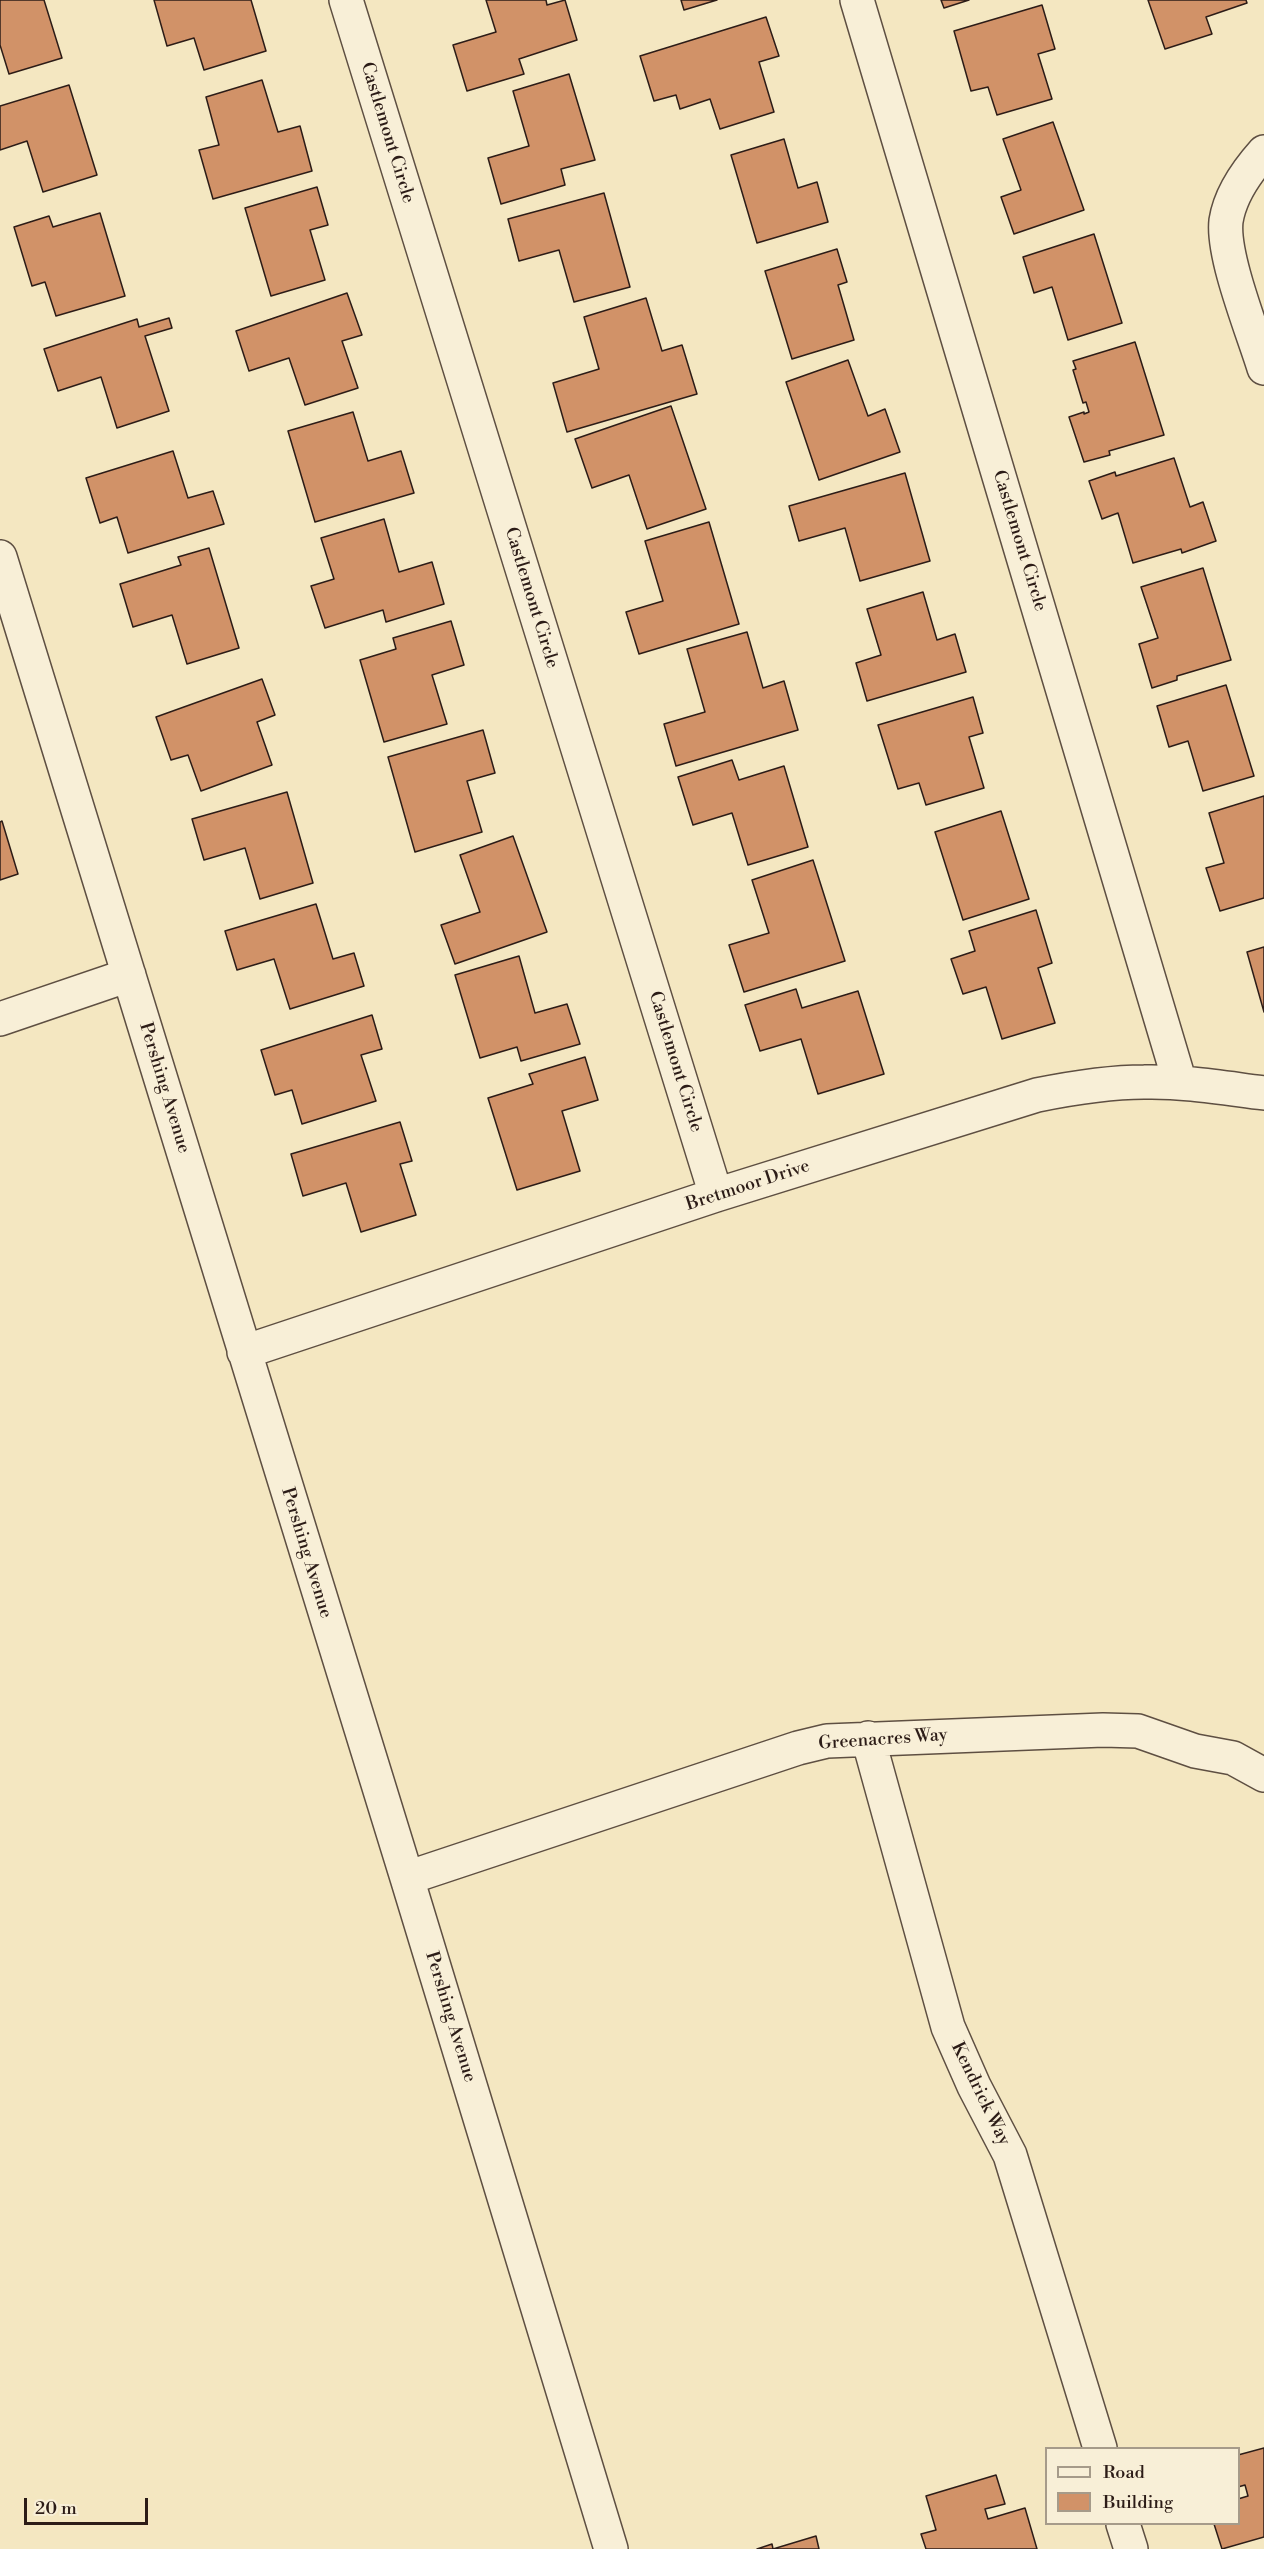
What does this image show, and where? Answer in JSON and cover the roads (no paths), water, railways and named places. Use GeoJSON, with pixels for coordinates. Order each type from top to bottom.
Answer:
{"type":"FeatureCollection","features":[{"type":"Feature","properties":{"kind":"street","name":"Castlemont Circle"},"geometry":{"type":"LineString","coordinates":[[346,0],[716,1195]]}},
{"type":"Feature","properties":{"kind":"street","name":"Castlemont Circle"},"geometry":{"type":"LineString","coordinates":[[857,0],[1180,1083]]}},
{"type":"Feature","properties":{"kind":"street"},"geometry":{"type":"LineString","coordinates":[[1264,152],[1250,168],[1231,204],[1226,221],[1228,251],[1264,368]]}},
{"type":"Feature","properties":{"kind":"street","name":"Pershing Avenue"},"geometry":{"type":"LineString","coordinates":[[0,557],[611,2549]]}},
{"type":"Feature","properties":{"kind":"street"},"geometry":{"type":"LineString","coordinates":[[0,1019],[129,975]]}},
{"type":"Feature","properties":{"kind":"street","name":"Bretmoor Drive"},"geometry":{"type":"LineString","coordinates":[[244,1352],[716,1195],[1037,1095],[1072,1088],[1142,1082],[1180,1083],[1264,1093]]}},
{"type":"Feature","properties":{"kind":"street","name":"Greenacres Way"},"geometry":{"type":"LineString","coordinates":[[407,1878],[798,1748],[827,1741],[1103,1730],[1138,1731],[1195,1751],[1233,1758],[1264,1775]]}},
{"type":"Feature","properties":{"kind":"street","name":"Kendrick Way"},"geometry":{"type":"LineString","coordinates":[[868,1738],[948,2027],[974,2086],[1010,2155],[1100,2447]]}},
{"type":"Feature","properties":{"kind":"street"},"geometry":{"type":"LineString","coordinates":[[1124,2525],[1131,2549]]}}]}
